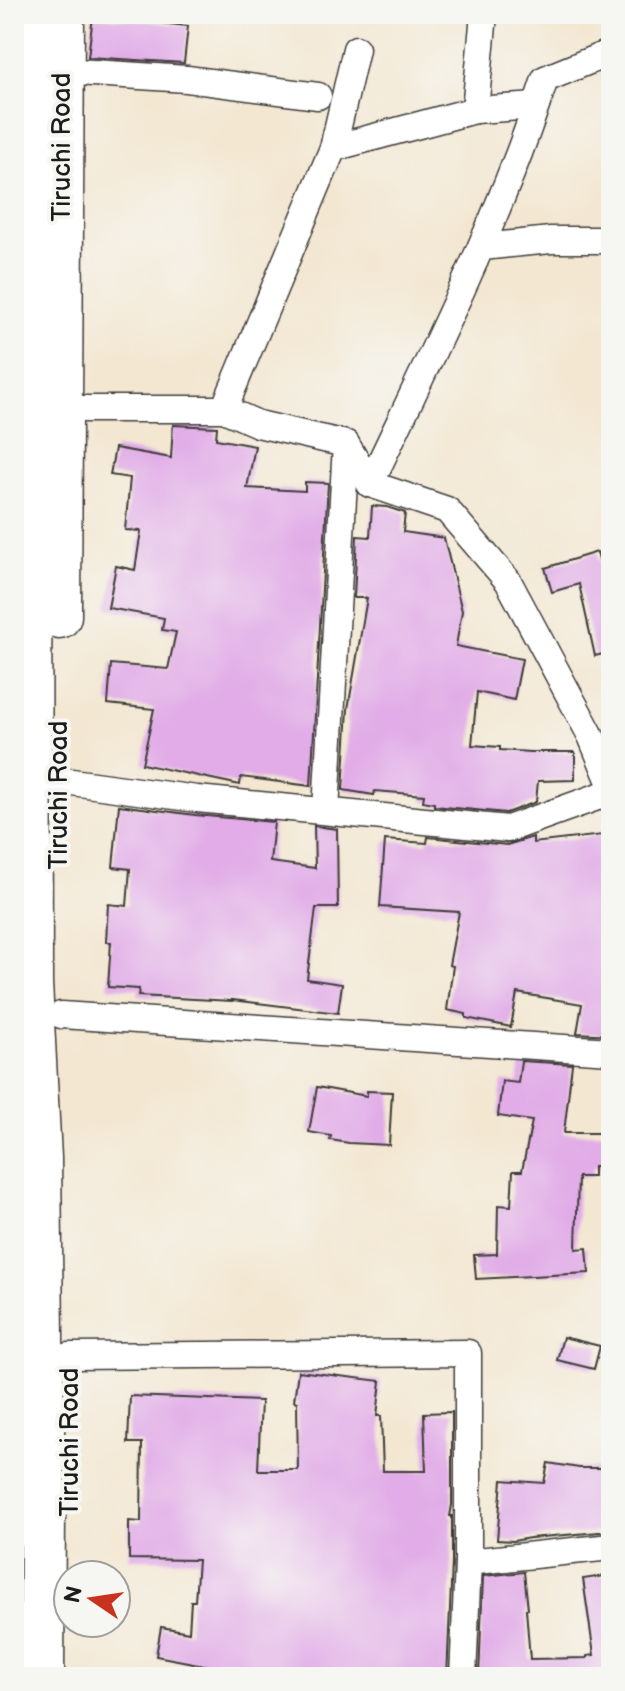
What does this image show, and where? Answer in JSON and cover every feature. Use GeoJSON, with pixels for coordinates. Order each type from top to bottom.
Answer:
{"type":"FeatureCollection","features":[{"type":"Feature","properties":{"kind":"highway","name":"Tiruchi Road"},"geometry":{"type":"LineString","coordinates":[[28,14],[57,780],[58,955],[69,1356],[70,1559]]}},
{"type":"Feature","properties":{"kind":"highway","name":"Tiruchi Road"},"geometry":{"type":"LineString","coordinates":[[42,1677],[28,1435],[26,1154],[45,409],[62,14]]}},
{"type":"Feature","properties":{"kind":"highway"},"geometry":{"type":"LineString","coordinates":[[70,1639],[70,1677]]}},
{"type":"Feature","properties":{"kind":"street"},"geometry":{"type":"LineString","coordinates":[[475,110],[484,14]]}},
{"type":"Feature","properties":{"kind":"street"},"geometry":{"type":"LineString","coordinates":[[224,409],[333,148],[356,49]]}},
{"type":"Feature","properties":{"kind":"street"},"geometry":{"type":"LineString","coordinates":[[370,484],[482,247],[545,79],[611,52]]}},
{"type":"Feature","properties":{"kind":"street"},"geometry":{"type":"LineString","coordinates":[[61,71],[187,79],[318,96]]}},
{"type":"Feature","properties":{"kind":"street"},"geometry":{"type":"LineString","coordinates":[[333,148],[475,110],[536,106]]}},
{"type":"Feature","properties":{"kind":"street"},"geometry":{"type":"LineString","coordinates":[[482,247],[551,240],[611,240]]}},
{"type":"Feature","properties":{"kind":"street"},"geometry":{"type":"LineString","coordinates":[[45,409],[224,409],[258,424],[346,444],[370,484],[447,510],[508,581],[591,736],[611,784]]}},
{"type":"Feature","properties":{"kind":"street"},"geometry":{"type":"LineString","coordinates":[[326,811],[346,444]]}},
{"type":"Feature","properties":{"kind":"street"},"geometry":{"type":"LineString","coordinates":[[57,780],[197,799],[508,829],[611,792]]}},
{"type":"Feature","properties":{"kind":"street"},"geometry":{"type":"LineString","coordinates":[[61,1015],[611,1051]]}},
{"type":"Feature","properties":{"kind":"street"},"geometry":{"type":"LineString","coordinates":[[69,1356],[468,1353],[468,1562],[463,1677]]}},
{"type":"Feature","properties":{"kind":"street"},"geometry":{"type":"LineString","coordinates":[[468,1562],[611,1547]]}},
{"type":"Feature","properties":{"kind":"building"},"geometry":{"type":"Polygon","coordinates":[[[93,16],[188,26],[184,63],[88,57],[93,16]]]}},
{"type":"Feature","properties":{"kind":"building"},"geometry":{"type":"Polygon","coordinates":[[[173,425],[217,427],[216,439],[255,446],[247,488],[305,491],[305,482],[328,483],[311,786],[241,777],[240,785],[142,764],[154,709],[108,704],[111,664],[168,669],[176,632],[162,630],[164,618],[108,608],[116,566],[135,570],[141,531],[125,530],[130,478],[110,475],[115,448],[171,458],[173,425]]]}},
{"type":"Feature","properties":{"kind":"building"},"geometry":{"type":"Polygon","coordinates":[[[372,506],[405,513],[403,532],[444,538],[462,611],[456,646],[522,659],[514,700],[477,692],[472,745],[500,747],[500,750],[575,752],[575,780],[538,781],[536,802],[506,813],[434,806],[434,803],[423,801],[424,795],[375,791],[374,795],[343,790],[348,709],[367,598],[354,598],[357,536],[370,537],[372,506]]]}},
{"type":"Feature","properties":{"kind":"building"},"geometry":{"type":"Polygon","coordinates":[[[597,552],[611,600],[611,652],[595,656],[579,584],[552,592],[545,568],[597,552]]]}},
{"type":"Feature","properties":{"kind":"building"},"geometry":{"type":"Polygon","coordinates":[[[119,805],[274,822],[270,862],[315,868],[314,826],[337,829],[338,908],[316,908],[307,979],[342,984],[338,1013],[232,1000],[138,996],[139,989],[108,987],[111,942],[106,942],[108,904],[127,906],[130,869],[113,867],[119,805]]]}},
{"type":"Feature","properties":{"kind":"building"},"geometry":{"type":"Polygon","coordinates":[[[611,834],[611,1035],[577,1033],[582,1004],[517,993],[511,1027],[466,1018],[466,1014],[447,1010],[453,966],[449,965],[459,912],[380,907],[385,840],[427,843],[428,837],[507,845],[533,837],[533,843],[611,834]]]}},
{"type":"Feature","properties":{"kind":"building"},"geometry":{"type":"Polygon","coordinates":[[[521,1061],[572,1064],[564,1133],[611,1133],[611,1167],[593,1167],[593,1177],[578,1177],[576,1249],[587,1248],[589,1273],[476,1279],[474,1255],[497,1254],[498,1205],[511,1206],[513,1171],[522,1171],[532,1121],[498,1116],[502,1081],[518,1083],[521,1061]]]}},
{"type":"Feature","properties":{"kind":"building"},"geometry":{"type":"Polygon","coordinates":[[[317,1087],[367,1096],[367,1091],[392,1092],[389,1145],[330,1140],[331,1136],[309,1132],[317,1087]]]}},
{"type":"Feature","properties":{"kind":"building"},"geometry":{"type":"Polygon","coordinates":[[[563,1337],[600,1346],[594,1369],[557,1360],[563,1337]]]}},
{"type":"Feature","properties":{"kind":"building"},"geometry":{"type":"Polygon","coordinates":[[[298,1371],[381,1381],[377,1416],[381,1416],[383,1471],[426,1471],[424,1413],[452,1412],[452,1562],[447,1677],[267,1677],[156,1656],[161,1627],[189,1632],[198,1560],[129,1559],[129,1521],[141,1522],[142,1443],[128,1443],[130,1396],[261,1401],[258,1470],[298,1470],[297,1402],[294,1401],[298,1371]]]}},
{"type":"Feature","properties":{"kind":"building"},"geometry":{"type":"Polygon","coordinates":[[[548,1463],[579,1468],[611,1468],[611,1531],[497,1540],[502,1480],[544,1483],[548,1463]]]}},
{"type":"Feature","properties":{"kind":"building"},"geometry":{"type":"Polygon","coordinates":[[[524,1572],[530,1659],[587,1658],[594,1655],[583,1579],[611,1575],[611,1677],[479,1677],[483,1576],[524,1572]]]}}]}
